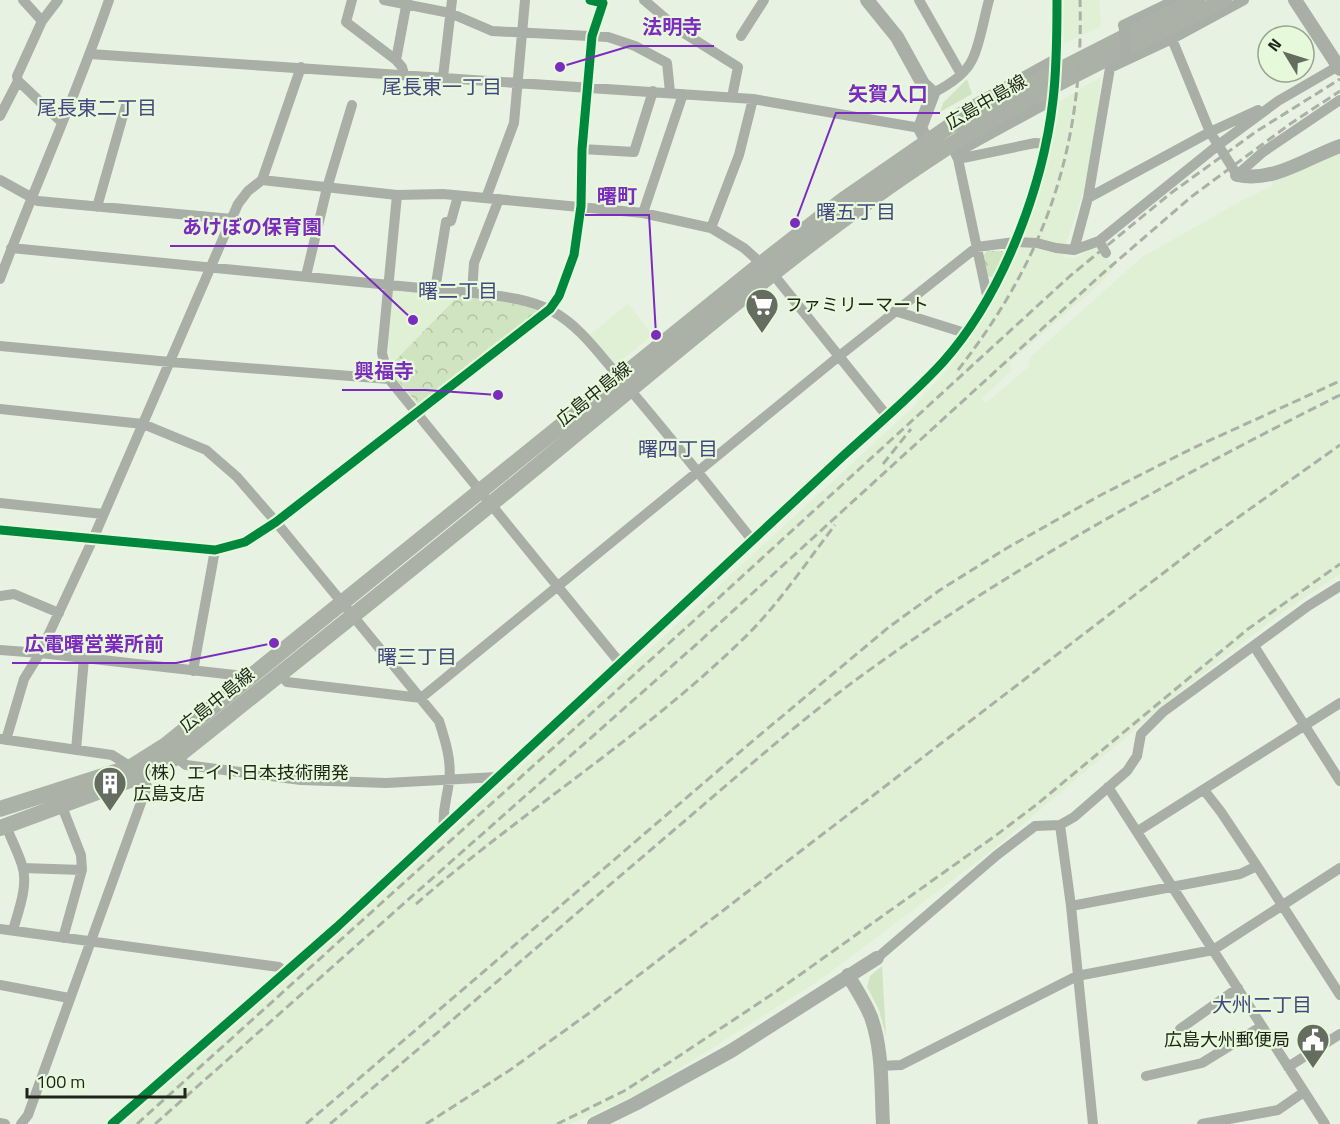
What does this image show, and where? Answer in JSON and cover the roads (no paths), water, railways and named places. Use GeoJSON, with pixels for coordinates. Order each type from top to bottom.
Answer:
{"type":"FeatureCollection","features":[{"type":"Feature","properties":{"kind":"main road","name":"広島中島線"},"geometry":{"type":"LineString","coordinates":[[171,752],[244,683],[347,610],[485,499],[767,269],[843,200],[950,126],[1197,0]]}},
{"type":"Feature","properties":{"kind":"main road","name":"広島中島線"},"geometry":{"type":"LineString","coordinates":[[927,142],[955,152],[1013,107],[1224,0]]}},
{"type":"Feature","properties":{"kind":"main road","name":"広島中島線"},"geometry":{"type":"LineString","coordinates":[[3,827],[136,771],[171,752],[280,674],[347,610]]}},
{"type":"Feature","properties":{"kind":"main road","name":"広島中島線"},"geometry":{"type":"LineString","coordinates":[[0,809],[136,771]]}},
{"type":"Feature","properties":{"kind":"street"},"geometry":{"type":"LineString","coordinates":[[23,0],[42,21]]}},
{"type":"Feature","properties":{"kind":"street"},"geometry":{"type":"LineString","coordinates":[[0,116],[18,81],[17,76],[42,21],[57,0]]}},
{"type":"Feature","properties":{"kind":"street"},"geometry":{"type":"LineString","coordinates":[[0,279],[31,196],[90,54],[109,0]]}},
{"type":"Feature","properties":{"kind":"street"},"geometry":{"type":"LineString","coordinates":[[352,0],[346,22],[396,60],[404,74]]}},
{"type":"Feature","properties":{"kind":"street"},"geometry":{"type":"LineString","coordinates":[[384,0],[450,13],[492,31],[608,37],[635,46],[667,63],[670,93]]}},
{"type":"Feature","properties":{"kind":"street"},"geometry":{"type":"LineString","coordinates":[[443,77],[452,0]]}},
{"type":"Feature","properties":{"kind":"street"},"geometry":{"type":"LineString","coordinates":[[486,198],[514,123],[525,0]]}},
{"type":"Feature","properties":{"kind":"street"},"geometry":{"type":"LineString","coordinates":[[0,530],[215,550],[245,542],[276,522],[550,309],[567,278],[574,255],[580,206],[582,149],[592,36],[603,3],[590,0]]}},
{"type":"Feature","properties":{"kind":"street"},"geometry":{"type":"LineString","coordinates":[[644,0],[680,30],[738,67],[732,97]]}},
{"type":"Feature","properties":{"kind":"street"},"geometry":{"type":"LineString","coordinates":[[741,36],[764,0]]}},
{"type":"Feature","properties":{"kind":"street"},"geometry":{"type":"LineString","coordinates":[[867,0],[897,37],[923,84],[933,93]]}},
{"type":"Feature","properties":{"kind":"street"},"geometry":{"type":"LineString","coordinates":[[919,0],[961,74]]}},
{"type":"Feature","properties":{"kind":"street"},"geometry":{"type":"LineString","coordinates":[[933,93],[961,74],[972,60],[989,0]]}},
{"type":"Feature","properties":{"kind":"street"},"geometry":{"type":"LineString","coordinates":[[112,1124],[337,927],[916,391],[938,368],[987,300],[1015,242],[1036,182],[1046,144],[1054,97],[1058,0]]}},
{"type":"Feature","properties":{"kind":"street"},"geometry":{"type":"LineString","coordinates":[[1126,58],[1124,27],[1175,0]]}},
{"type":"Feature","properties":{"kind":"street"},"geometry":{"type":"LineString","coordinates":[[1074,250],[1088,198],[1110,68],[1126,58],[1172,39],[1244,0]]}},
{"type":"Feature","properties":{"kind":"street"},"geometry":{"type":"LineString","coordinates":[[1088,198],[1210,132],[1278,101],[1339,67],[1295,0]]}},
{"type":"Feature","properties":{"kind":"street"},"geometry":{"type":"LineString","coordinates":[[396,60],[406,3]]}},
{"type":"Feature","properties":{"kind":"street"},"geometry":{"type":"LineString","coordinates":[[1172,39],[1210,132],[1237,175],[1250,178],[1266,177],[1340,146]]}},
{"type":"Feature","properties":{"kind":"street"},"geometry":{"type":"LineString","coordinates":[[90,54],[753,99],[927,142],[933,93]]}},
{"type":"Feature","properties":{"kind":"street"},"geometry":{"type":"LineString","coordinates":[[950,126],[960,112],[1057,60]]}},
{"type":"Feature","properties":{"kind":"street"},"geometry":{"type":"LineString","coordinates":[[31,1124],[23,1124],[147,786],[136,771],[112,755],[3,740],[24,678],[40,653],[93,539],[238,204],[248,191],[262,180],[301,67]]}},
{"type":"Feature","properties":{"kind":"street"},"geometry":{"type":"LineString","coordinates":[[18,81],[35,96],[44,108],[62,122]]}},
{"type":"Feature","properties":{"kind":"street"},"geometry":{"type":"LineString","coordinates":[[582,149],[634,152],[653,91]]}},
{"type":"Feature","properties":{"kind":"street"},"geometry":{"type":"LineString","coordinates":[[644,213],[683,94]]}},
{"type":"Feature","properties":{"kind":"street"},"geometry":{"type":"LineString","coordinates":[[955,152],[1054,97]]}},
{"type":"Feature","properties":{"kind":"street"},"geometry":{"type":"LineString","coordinates":[[711,228],[739,155],[753,99]]}},
{"type":"Feature","properties":{"kind":"street"},"geometry":{"type":"LineString","coordinates":[[1237,175],[1263,152],[1340,100]]}},
{"type":"Feature","properties":{"kind":"street"},"geometry":{"type":"LineString","coordinates":[[280,674],[287,682],[421,698],[976,247],[1015,242],[1037,243],[1056,249],[1074,250],[1099,241],[1217,146],[1278,101]]}},
{"type":"Feature","properties":{"kind":"street"},"geometry":{"type":"LineString","coordinates":[[97,207],[126,105]]}},
{"type":"Feature","properties":{"kind":"street"},"geometry":{"type":"LineString","coordinates":[[306,276],[327,188],[352,105]]}},
{"type":"Feature","properties":{"kind":"street"},"geometry":{"type":"LineString","coordinates":[[955,152],[1035,143],[1046,144]]}},
{"type":"Feature","properties":{"kind":"street"},"geometry":{"type":"LineString","coordinates":[[955,152],[987,300]]}},
{"type":"Feature","properties":{"kind":"street"},"geometry":{"type":"LineString","coordinates":[[0,180],[38,201],[232,219]]}},
{"type":"Feature","properties":{"kind":"street"},"geometry":{"type":"LineString","coordinates":[[262,180],[397,195],[459,196],[580,206],[644,213],[711,228],[744,248],[767,269],[887,416]]}},
{"type":"Feature","properties":{"kind":"street"},"geometry":{"type":"LineString","coordinates":[[397,195],[382,353],[389,379],[620,663]]}},
{"type":"Feature","properties":{"kind":"street"},"geometry":{"type":"LineString","coordinates":[[435,290],[446,222],[451,221],[459,196]]}},
{"type":"Feature","properties":{"kind":"street"},"geometry":{"type":"LineString","coordinates":[[472,293],[474,263],[499,199]]}},
{"type":"Feature","properties":{"kind":"street"},"geometry":{"type":"LineString","coordinates":[[1099,241],[1106,253]]}},
{"type":"Feature","properties":{"kind":"street"},"geometry":{"type":"LineString","coordinates":[[11,248],[472,293],[515,298],[550,309],[566,319],[584,336],[753,541]]}},
{"type":"Feature","properties":{"kind":"street"},"geometry":{"type":"LineString","coordinates":[[895,312],[965,333]]}},
{"type":"Feature","properties":{"kind":"street"},"geometry":{"type":"LineString","coordinates":[[0,346],[389,379]]}},
{"type":"Feature","properties":{"kind":"street"},"geometry":{"type":"LineString","coordinates":[[0,409],[143,424],[206,450],[237,477],[439,721],[447,748],[450,780],[442,810],[444,828]]}},
{"type":"Feature","properties":{"kind":"street"},"geometry":{"type":"LineString","coordinates":[[0,503],[104,514]]}},
{"type":"Feature","properties":{"kind":"street"},"geometry":{"type":"LineString","coordinates":[[193,671],[215,550]]}},
{"type":"Feature","properties":{"kind":"street"},"geometry":{"type":"LineString","coordinates":[[594,1124],[731,1051],[877,958],[997,855],[1035,826],[1060,825],[1074,817],[1127,771],[1137,756],[1141,734],[1163,712],[1340,586]]}},
{"type":"Feature","properties":{"kind":"street"},"geometry":{"type":"LineString","coordinates":[[0,596],[14,594],[59,613]]}},
{"type":"Feature","properties":{"kind":"street"},"geometry":{"type":"LineString","coordinates":[[1254,646],[1340,781]]}},
{"type":"Feature","properties":{"kind":"street"},"geometry":{"type":"LineString","coordinates":[[0,650],[235,675],[244,683]]}},
{"type":"Feature","properties":{"kind":"street"},"geometry":{"type":"LineString","coordinates":[[76,750],[84,658]]}},
{"type":"Feature","properties":{"kind":"street"},"geometry":{"type":"LineString","coordinates":[[1138,831],[1340,703]]}},
{"type":"Feature","properties":{"kind":"street"},"geometry":{"type":"LineString","coordinates":[[171,752],[186,765],[301,780],[386,783],[497,777]]}},
{"type":"Feature","properties":{"kind":"street"},"geometry":{"type":"LineString","coordinates":[[1108,787],[1325,1124]]}},
{"type":"Feature","properties":{"kind":"street"},"geometry":{"type":"LineString","coordinates":[[1204,790],[1257,866],[1340,995]]}},
{"type":"Feature","properties":{"kind":"street"},"geometry":{"type":"LineString","coordinates":[[61,804],[81,855],[82,870],[63,938]]}},
{"type":"Feature","properties":{"kind":"street"},"geometry":{"type":"LineString","coordinates":[[1060,825],[1071,906],[1093,1124]]}},
{"type":"Feature","properties":{"kind":"street"},"geometry":{"type":"LineString","coordinates":[[3,827],[23,868],[21,898],[13,930]]}},
{"type":"Feature","properties":{"kind":"street"},"geometry":{"type":"LineString","coordinates":[[1071,906],[1240,874],[1257,866]]}},
{"type":"Feature","properties":{"kind":"street"},"geometry":{"type":"LineString","coordinates":[[23,868],[82,870]]}},
{"type":"Feature","properties":{"kind":"street"},"geometry":{"type":"LineString","coordinates":[[879,1066],[901,1065],[1077,976],[1213,950],[1340,868]]}},
{"type":"Feature","properties":{"kind":"street"},"geometry":{"type":"LineString","coordinates":[[0,929],[279,967],[285,972]]}},
{"type":"Feature","properties":{"kind":"street"},"geometry":{"type":"LineString","coordinates":[[848,975],[873,1024],[883,1124]]}},
{"type":"Feature","properties":{"kind":"street"},"geometry":{"type":"LineString","coordinates":[[0,985],[69,998]]}},
{"type":"Feature","properties":{"kind":"street"},"geometry":{"type":"LineString","coordinates":[[1179,1029],[1238,988]]}},
{"type":"Feature","properties":{"kind":"street"},"geometry":{"type":"LineString","coordinates":[[1146,1076],[1202,1063],[1262,1026]]}},
{"type":"Feature","properties":{"kind":"street"},"geometry":{"type":"LineString","coordinates":[[1288,1067],[1340,1034]]}},
{"type":"Feature","properties":{"kind":"street"},"geometry":{"type":"LineString","coordinates":[[1202,1124],[1278,1110],[1304,1092]]}},
{"type":"Feature","properties":{"kind":"street"},"geometry":{"type":"LineString","coordinates":[[0,1123],[4,1124]]}},
{"type":"Feature","properties":{"kind":"railway"},"geometry":{"type":"LineString","coordinates":[[958,370],[989,327],[1015,284],[1037,241],[1054,197],[1067,151],[1075,103],[1080,53],[1080,0]]}},
{"type":"Feature","properties":{"kind":"railway"},"geometry":{"type":"LineString","coordinates":[[137,1124],[688,626],[1070,276],[1171,193],[1257,131],[1340,79]]}},
{"type":"Feature","properties":{"kind":"railway"},"geometry":{"type":"LineString","coordinates":[[155,1124],[699,642],[1102,274],[1191,197],[1290,124],[1340,91]]}},
{"type":"Feature","properties":{"kind":"railway"},"geometry":{"type":"LineString","coordinates":[[306,1124],[755,739],[889,627],[940,590],[1007,548],[1099,496],[1193,448],[1340,381]]}},
{"type":"Feature","properties":{"kind":"railway"},"geometry":{"type":"LineString","coordinates":[[330,1124],[762,754],[853,682],[969,602],[1090,528],[1340,395]]}},
{"type":"Feature","properties":{"kind":"railway"},"geometry":{"type":"LineString","coordinates":[[883,464],[911,429]]}},
{"type":"Feature","properties":{"kind":"railway"},"geometry":{"type":"LineString","coordinates":[[426,1124],[510,1070],[592,1011],[1209,538],[1340,445]]}},
{"type":"Feature","properties":{"kind":"railway"},"geometry":{"type":"LineString","coordinates":[[416,904],[456,870],[622,743],[703,676],[767,614],[835,525]]}},
{"type":"Feature","properties":{"kind":"railway"},"geometry":{"type":"LineString","coordinates":[[557,1124],[624,1091],[673,1060],[777,991],[995,836],[1036,805],[1248,629],[1340,564]]}},
{"type":"Feature","properties":{"kind":"place","name":"法明寺"},"geometry":{"type":"Point","coordinates":[560,67]}},
{"type":"Feature","properties":{"kind":"place","name":"矢賀入口"},"geometry":{"type":"Point","coordinates":[795,223]}},
{"type":"Feature","properties":{"kind":"place","name":"あけぼの保育園"},"geometry":{"type":"Point","coordinates":[413,320]}},
{"type":"Feature","properties":{"kind":"place","name":"ファミリーマート"},"geometry":{"type":"Point","coordinates":[762,334]}},
{"type":"Feature","properties":{"kind":"place","name":"曙町"},"geometry":{"type":"Point","coordinates":[656,335]}},
{"type":"Feature","properties":{"kind":"place","name":"興福寺"},"geometry":{"type":"Point","coordinates":[498,395]}},
{"type":"Feature","properties":{"kind":"place","name":"広電曙営業所前"},"geometry":{"type":"Point","coordinates":[274,643]}},
{"type":"Feature","properties":{"kind":"place","name":"（株）エイト日本技術開発 広島支店"},"geometry":{"type":"Point","coordinates":[110,812]}},
{"type":"Feature","properties":{"kind":"place","name":"広島大州郵便局"},"geometry":{"type":"Point","coordinates":[1313,1069]}},
{"type":"Feature","properties":{"kind":"district","name":"尾長東一丁目"},"geometry":{"type":"Point","coordinates":[442,87]}},
{"type":"Feature","properties":{"kind":"district","name":"尾長東二丁目"},"geometry":{"type":"Point","coordinates":[97,108]}},
{"type":"Feature","properties":{"kind":"district","name":"曙五丁目"},"geometry":{"type":"Point","coordinates":[856,212]}},
{"type":"Feature","properties":{"kind":"district","name":"曙二丁目"},"geometry":{"type":"Point","coordinates":[458,291]}},
{"type":"Feature","properties":{"kind":"district","name":"曙四丁目"},"geometry":{"type":"Point","coordinates":[678,449]}},
{"type":"Feature","properties":{"kind":"district","name":"曙三丁目"},"geometry":{"type":"Point","coordinates":[417,657]}},
{"type":"Feature","properties":{"kind":"district","name":"大州二丁目"},"geometry":{"type":"Point","coordinates":[1262,1005]}}]}
